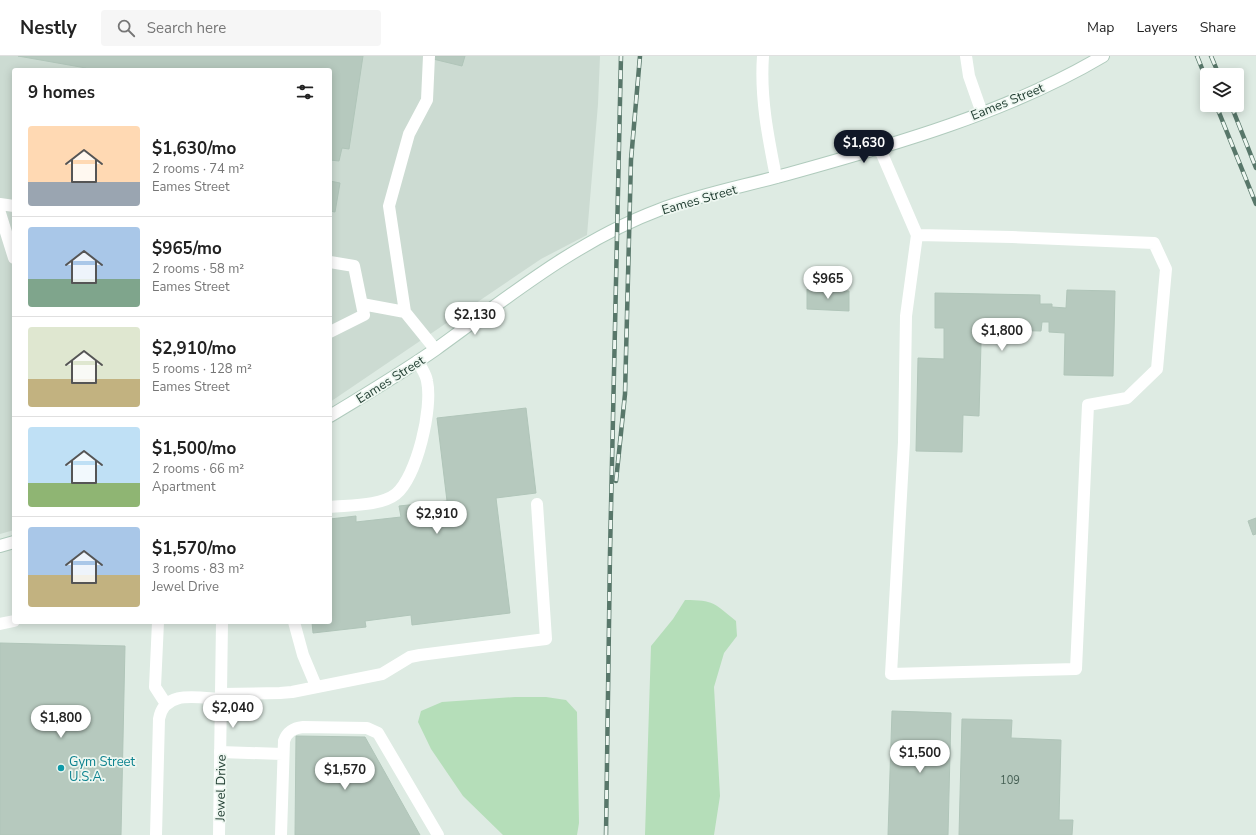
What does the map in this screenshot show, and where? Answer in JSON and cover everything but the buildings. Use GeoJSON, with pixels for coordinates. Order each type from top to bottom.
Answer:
{"type":"FeatureCollection","features":[{"type":"Feature","properties":{"kind":"main road"},"geometry":{"type":"LineString","coordinates":[[429,56],[427,100],[409,134],[389,206],[405,312],[435,349]]}},
{"type":"Feature","properties":{"kind":"main road"},"geometry":{"type":"LineString","coordinates":[[763,56],[763,95],[766,128],[776,177]]}},
{"type":"Feature","properties":{"kind":"main road"},"geometry":{"type":"LineString","coordinates":[[966,56],[969,76],[982,113]]}},
{"type":"Feature","properties":{"kind":"main road","name":"Eames Street"},"geometry":{"type":"LineString","coordinates":[[332,415],[418,361],[563,259],[606,233],[629,222],[669,206],[879,147],[982,113],[1031,93],[1085,67],[1103,56]]}},
{"type":"Feature","properties":{"kind":"main road"},"geometry":{"type":"LineString","coordinates":[[879,147],[917,235],[906,316],[904,442],[891,674],[1076,669],[1088,405],[1127,398],[1157,369],[1166,269],[1154,244],[1012,237],[917,235]]}},
{"type":"Feature","properties":{"kind":"main road"},"geometry":{"type":"LineString","coordinates":[[0,204],[12,206]]}},
{"type":"Feature","properties":{"kind":"main road"},"geometry":{"type":"LineString","coordinates":[[0,212],[12,251]]}},
{"type":"Feature","properties":{"kind":"main road"},"geometry":{"type":"LineString","coordinates":[[332,262],[354,266],[364,315],[332,331]]}},
{"type":"Feature","properties":{"kind":"main road"},"geometry":{"type":"LineString","coordinates":[[362,304],[405,312]]}},
{"type":"Feature","properties":{"kind":"main road"},"geometry":{"type":"LineString","coordinates":[[332,507],[382,501],[396,494],[408,478],[420,446],[428,415],[429,397],[427,381],[418,361]]}},
{"type":"Feature","properties":{"kind":"main road"},"geometry":{"type":"LineString","coordinates":[[156,835],[159,719],[161,711],[166,704],[173,699],[182,697],[280,693],[382,674],[410,657],[546,639],[537,504]]}},
{"type":"Feature","properties":{"kind":"main road"},"geometry":{"type":"LineString","coordinates":[[0,546],[12,543]]}},
{"type":"Feature","properties":{"kind":"main road"},"geometry":{"type":"LineString","coordinates":[[0,624],[12,621]]}},
{"type":"Feature","properties":{"kind":"main road"},"geometry":{"type":"LineString","coordinates":[[158,624],[155,687],[166,704]]}},
{"type":"Feature","properties":{"kind":"main road","name":"Jewel Drive"},"geometry":{"type":"LineString","coordinates":[[219,835],[222,624]]}},
{"type":"Feature","properties":{"kind":"main road"},"geometry":{"type":"LineString","coordinates":[[295,624],[303,655],[316,686]]}},
{"type":"Feature","properties":{"kind":"main road"},"geometry":{"type":"LineString","coordinates":[[281,835],[283,754],[285,738],[289,732],[296,728],[303,727],[367,728],[374,730],[380,735],[438,835]]}},
{"type":"Feature","properties":{"kind":"main road"},"geometry":{"type":"LineString","coordinates":[[220,752],[283,754]]}},
{"type":"Feature","properties":{"kind":"shaded area"},"geometry":{"type":"Polygon","coordinates":[[[0,56],[600,56],[598,104],[587,235],[541,259],[332,401],[332,68],[12,68],[12,531],[0,534],[0,56]]]}},
{"type":"Feature","properties":{"kind":"green space"},"geometry":{"type":"Polygon","coordinates":[[[685,600],[708,602],[718,606],[736,621],[737,636],[724,653],[714,687],[720,796],[714,835],[645,835],[651,646],[673,619],[685,600]]]}},
{"type":"Feature","properties":{"kind":"green space"},"geometry":{"type":"Polygon","coordinates":[[[515,697],[546,697],[566,700],[577,712],[579,823],[577,835],[503,835],[463,796],[431,749],[418,722],[421,711],[442,702],[515,697]]]}},
{"type":"Feature","properties":{"kind":"railway"},"geometry":{"type":"LineString","coordinates":[[606,835],[610,553],[621,56]]}},
{"type":"Feature","properties":{"kind":"railway"},"geometry":{"type":"LineString","coordinates":[[616,481],[625,394],[631,160],[640,56]]}},
{"type":"Feature","properties":{"kind":"railway"},"geometry":{"type":"LineString","coordinates":[[1197,56],[1202,68]]}},
{"type":"Feature","properties":{"kind":"railway"},"geometry":{"type":"LineString","coordinates":[[1211,56],[1216,68]]}},
{"type":"Feature","properties":{"kind":"railway"},"geometry":{"type":"LineString","coordinates":[[1219,112],[1256,204]]}},
{"type":"Feature","properties":{"kind":"railway"},"geometry":{"type":"LineString","coordinates":[[1234,112],[1256,168]]}},
{"type":"Feature","properties":{"kind":"place","name":"Gym Street U.S.A."},"geometry":{"type":"Point","coordinates":[61,768]}}]}
